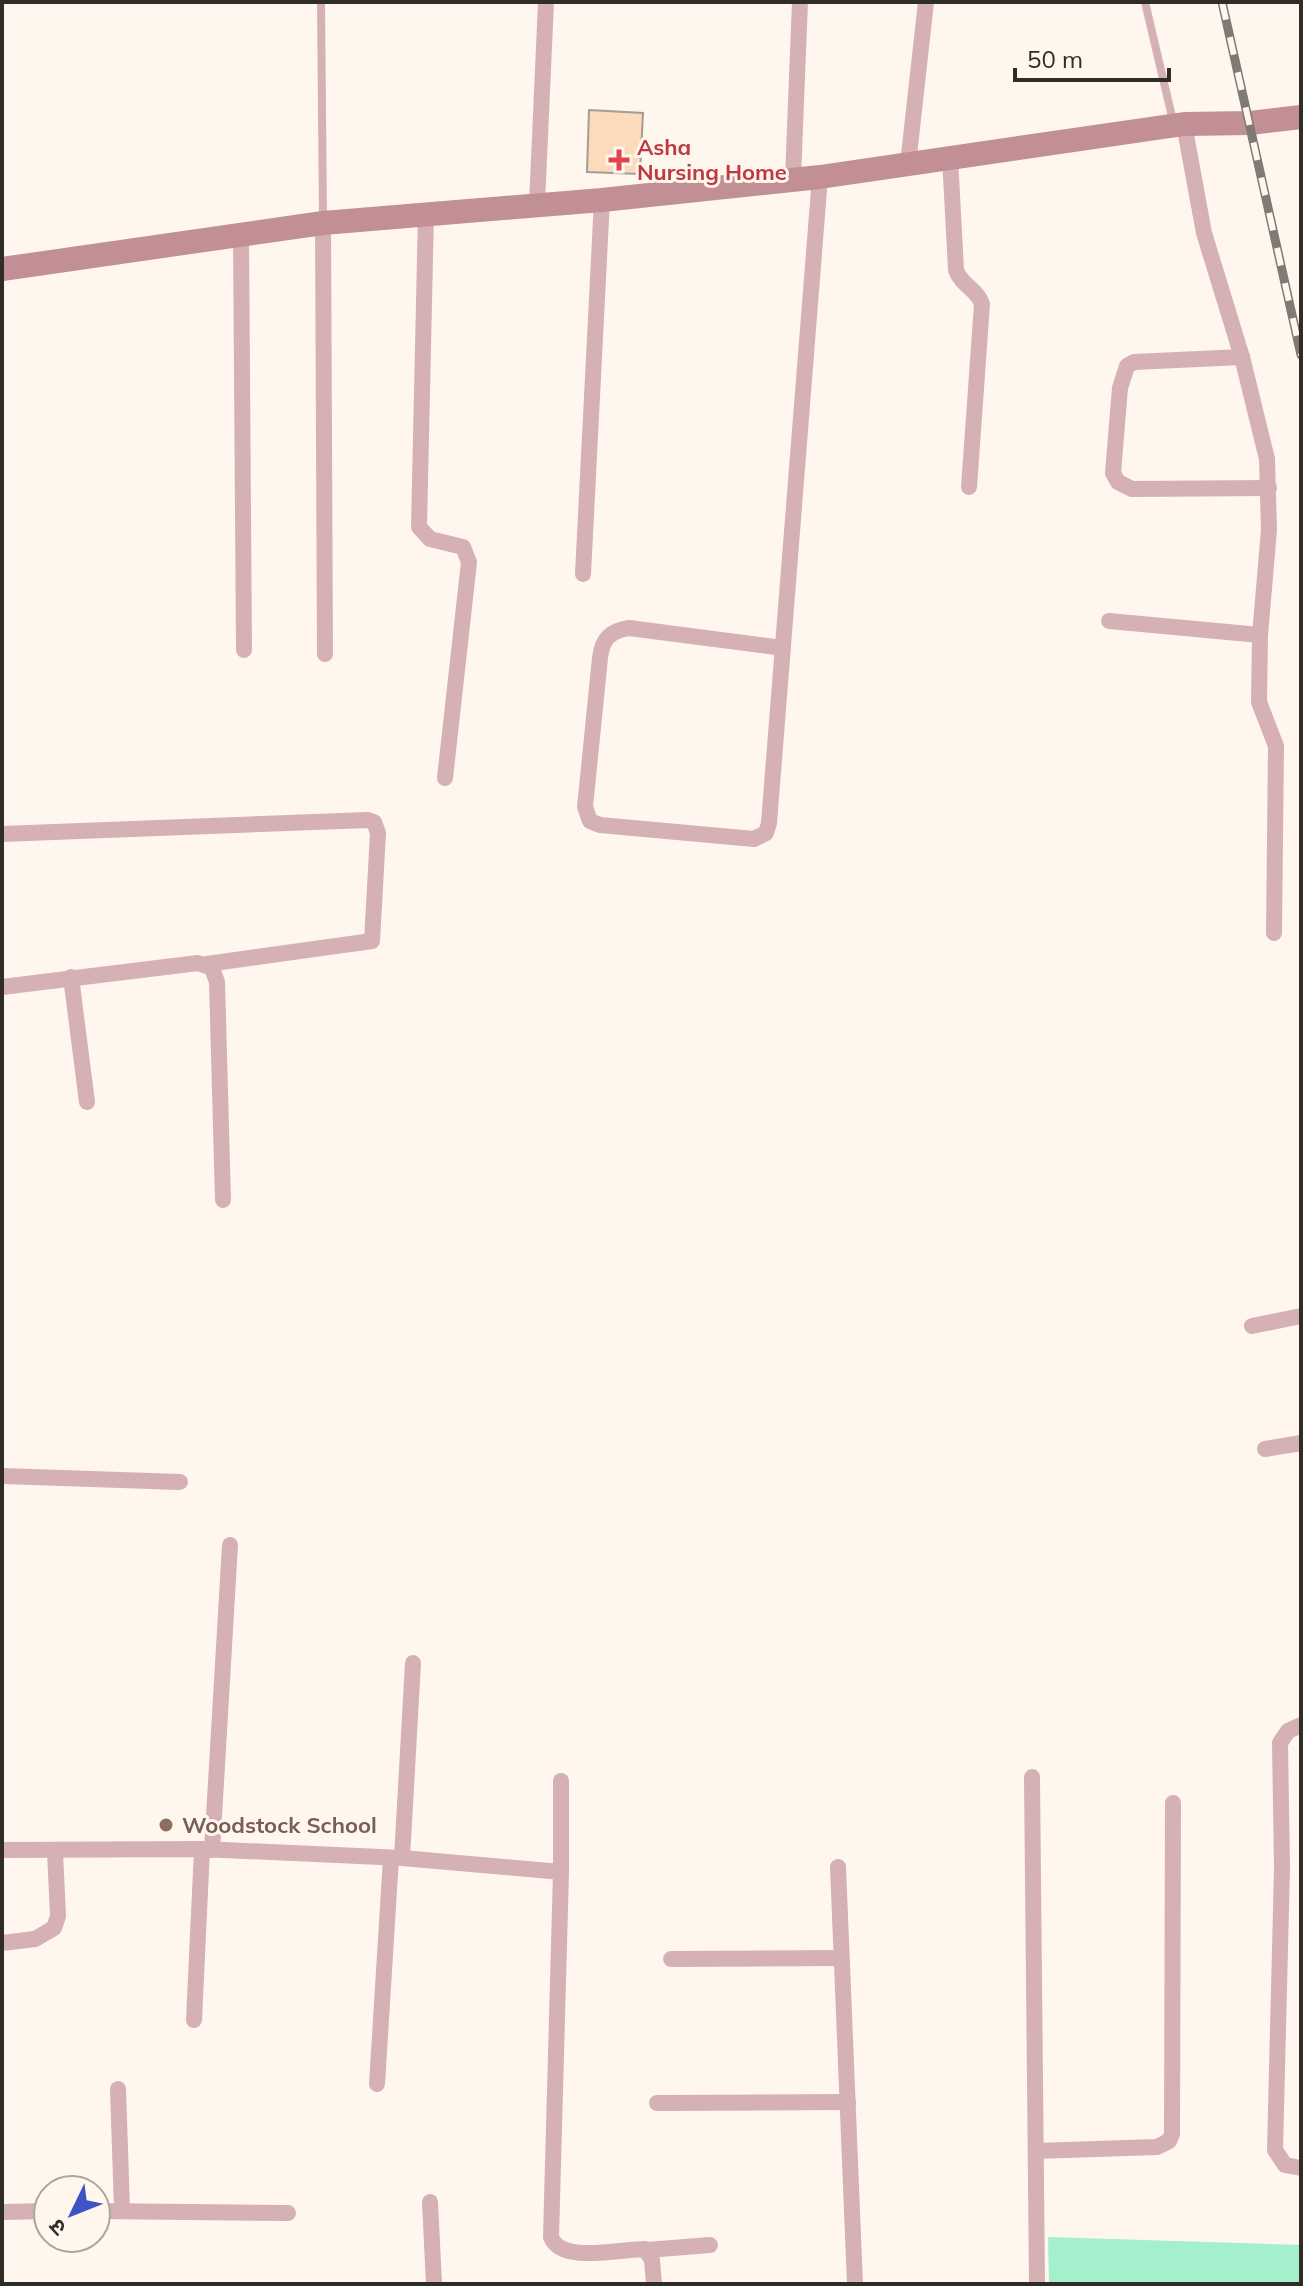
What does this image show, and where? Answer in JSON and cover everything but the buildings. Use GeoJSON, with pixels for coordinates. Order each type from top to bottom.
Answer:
{"type":"FeatureCollection","features":[{"type":"Feature","properties":{"kind":"main road"},"geometry":{"type":"LineString","coordinates":[[2,269],[323,223],[602,200],[820,177],[1179,125],[1250,123],[1301,117]]}},
{"type":"Feature","properties":{"kind":"street"},"geometry":{"type":"LineString","coordinates":[[537,204],[546,2]]}},
{"type":"Feature","properties":{"kind":"street"},"geometry":{"type":"LineString","coordinates":[[793,178],[800,2]]}},
{"type":"Feature","properties":{"kind":"street"},"geometry":{"type":"LineString","coordinates":[[908,164],[926,2]]}},
{"type":"Feature","properties":{"kind":"street"},"geometry":{"type":"LineString","coordinates":[[1179,125],[1204,233],[1262,435],[1269,488],[1259,707],[1272,728],[1276,746],[1274,933]]}},
{"type":"Feature","properties":{"kind":"street"},"geometry":{"type":"LineString","coordinates":[[950,157],[956,270],[982,304],[969,487]]}},
{"type":"Feature","properties":{"kind":"street"},"geometry":{"type":"LineString","coordinates":[[783,648],[629,628],[610,634],[601,649],[598,673],[585,807],[590,821],[600,825],[754,839],[766,833],[771,812],[820,177]]}},
{"type":"Feature","properties":{"kind":"street"},"geometry":{"type":"LineString","coordinates":[[583,574],[602,200]]}},
{"type":"Feature","properties":{"kind":"street"},"geometry":{"type":"LineString","coordinates":[[426,213],[419,527],[430,539],[463,547],[469,562],[445,778]]}},
{"type":"Feature","properties":{"kind":"street"},"geometry":{"type":"LineString","coordinates":[[323,223],[325,654]]}},
{"type":"Feature","properties":{"kind":"street"},"geometry":{"type":"LineString","coordinates":[[241,236],[244,650]]}},
{"type":"Feature","properties":{"kind":"street"},"geometry":{"type":"LineString","coordinates":[[1242,357],[1134,362],[1127,366],[1120,388],[1113,473],[1118,482],[1132,489],[1269,488]]}},
{"type":"Feature","properties":{"kind":"street"},"geometry":{"type":"LineString","coordinates":[[1109,621],[1260,635]]}},
{"type":"Feature","properties":{"kind":"street"},"geometry":{"type":"LineString","coordinates":[[2,834],[368,820],[374,822],[378,833],[372,941],[207,964],[2,987]]}},
{"type":"Feature","properties":{"kind":"street"},"geometry":{"type":"LineString","coordinates":[[207,964],[217,982],[223,1200]]}},
{"type":"Feature","properties":{"kind":"street"},"geometry":{"type":"LineString","coordinates":[[71,977],[87,1102]]}},
{"type":"Feature","properties":{"kind":"street"},"geometry":{"type":"LineString","coordinates":[[1252,1326],[1301,1316]]}},
{"type":"Feature","properties":{"kind":"street"},"geometry":{"type":"LineString","coordinates":[[1265,1449],[1301,1443]]}},
{"type":"Feature","properties":{"kind":"street"},"geometry":{"type":"LineString","coordinates":[[2,1476],[180,1482]]}},
{"type":"Feature","properties":{"kind":"street"},"geometry":{"type":"LineString","coordinates":[[194,2020],[230,1545]]}},
{"type":"Feature","properties":{"kind":"street"},"geometry":{"type":"LineString","coordinates":[[377,2084],[413,1663]]}},
{"type":"Feature","properties":{"kind":"street"},"geometry":{"type":"LineString","coordinates":[[1301,1725],[1288,1731],[1280,1743],[1282,1868],[1275,2150],[1285,2165],[1301,2168]]}},
{"type":"Feature","properties":{"kind":"street"},"geometry":{"type":"LineString","coordinates":[[1032,1777],[1037,2284]]}},
{"type":"Feature","properties":{"kind":"street"},"geometry":{"type":"LineString","coordinates":[[561,1781],[551,2237],[554,2245],[565,2252],[710,2245]]}},
{"type":"Feature","properties":{"kind":"street"},"geometry":{"type":"LineString","coordinates":[[1036,2151],[1157,2147],[1169,2141],[1172,2134],[1173,1803]]}},
{"type":"Feature","properties":{"kind":"street"},"geometry":{"type":"LineString","coordinates":[[2,1850],[207,1850],[396,1858],[561,1872]]}},
{"type":"Feature","properties":{"kind":"street"},"geometry":{"type":"LineString","coordinates":[[2,1943],[35,1939],[54,1928],[58,1916],[55,1852]]}},
{"type":"Feature","properties":{"kind":"street"},"geometry":{"type":"LineString","coordinates":[[838,1867],[855,2284]]}},
{"type":"Feature","properties":{"kind":"street"},"geometry":{"type":"LineString","coordinates":[[671,1959],[841,1958]]}},
{"type":"Feature","properties":{"kind":"street"},"geometry":{"type":"LineString","coordinates":[[118,2089],[122,2210]]}},
{"type":"Feature","properties":{"kind":"street"},"geometry":{"type":"LineString","coordinates":[[657,2103],[848,2102]]}},
{"type":"Feature","properties":{"kind":"street"},"geometry":{"type":"LineString","coordinates":[[430,2202],[434,2284]]}},
{"type":"Feature","properties":{"kind":"street"},"geometry":{"type":"LineString","coordinates":[[112,2210],[288,2213]]}},
{"type":"Feature","properties":{"kind":"street"},"geometry":{"type":"LineString","coordinates":[[2,2212],[32,2211]]}},
{"type":"Feature","properties":{"kind":"street"},"geometry":{"type":"LineString","coordinates":[[647,2250],[652,2260],[654,2284]]}},
{"type":"Feature","properties":{"kind":"lane"},"geometry":{"type":"LineString","coordinates":[[321,2],[323,223]]}},
{"type":"Feature","properties":{"kind":"lane"},"geometry":{"type":"LineString","coordinates":[[1145,2],[1179,125]]}},
{"type":"Feature","properties":{"kind":"green space"},"geometry":{"type":"Polygon","coordinates":[[[1048,2237],[1301,2245],[1301,2284],[1049,2284],[1048,2237]]]}},
{"type":"Feature","properties":{"kind":"railway"},"geometry":{"type":"LineString","coordinates":[[1222,2],[1301,355]]}},
{"type":"Feature","properties":{"kind":"place","name":"Asha Nursing Home"},"geometry":{"type":"Point","coordinates":[619,160]}},
{"type":"Feature","properties":{"kind":"place","name":"Woodstock School"},"geometry":{"type":"Point","coordinates":[166,1825]}}]}
